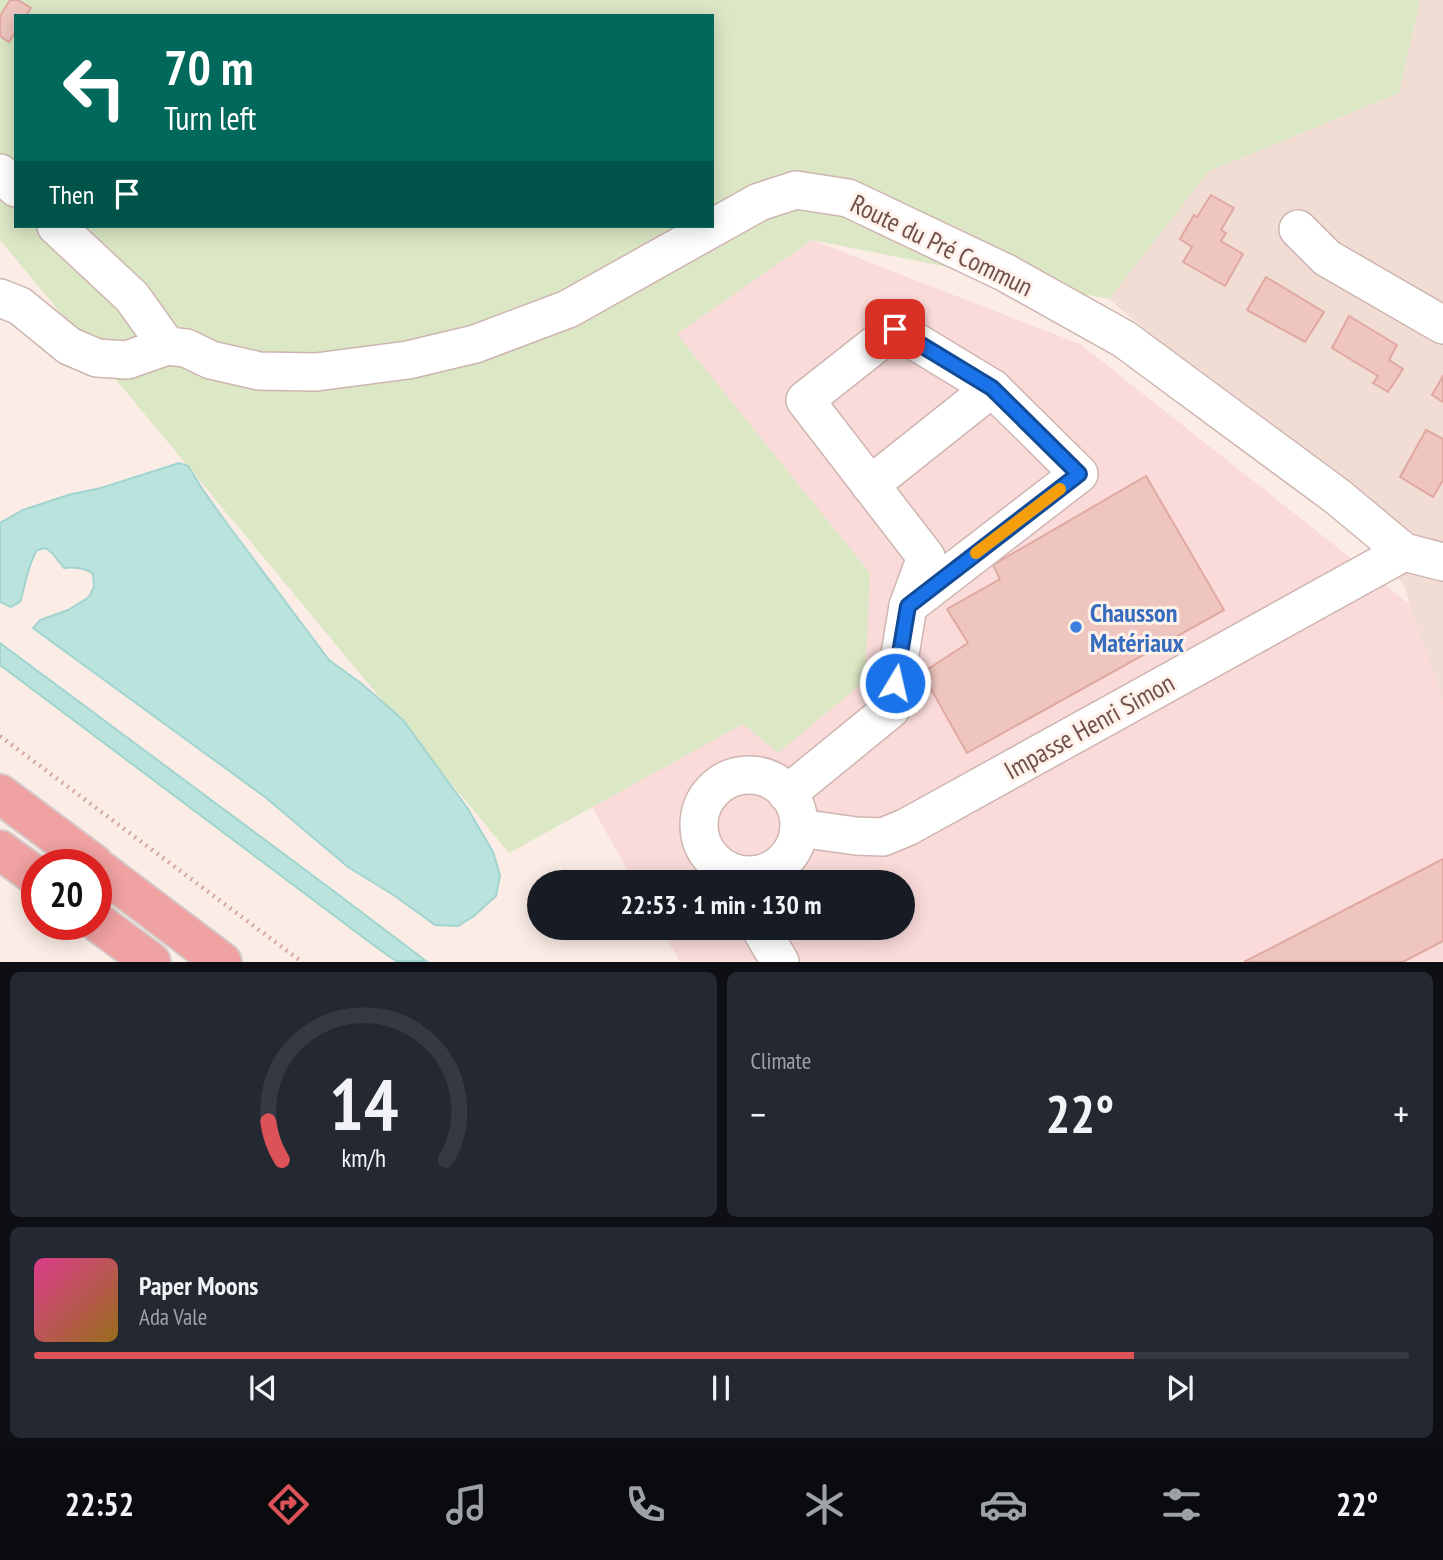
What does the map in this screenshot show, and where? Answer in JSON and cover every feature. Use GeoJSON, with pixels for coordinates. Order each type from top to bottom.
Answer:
{"type":"FeatureCollection","features":[{"type":"Feature","properties":{"kind":"highway"},"geometry":{"type":"LineString","coordinates":[[0,794],[73,849]]}},
{"type":"Feature","properties":{"kind":"highway"},"geometry":{"type":"LineString","coordinates":[[0,850],[21,865]]}},
{"type":"Feature","properties":{"kind":"highway"},"geometry":{"type":"LineString","coordinates":[[112,879],[222,961]]}},
{"type":"Feature","properties":{"kind":"highway"},"geometry":{"type":"LineString","coordinates":[[112,933],[150,961]]}},
{"type":"Feature","properties":{"kind":"street"},"geometry":{"type":"LineString","coordinates":[[0,173],[14,186]]}},
{"type":"Feature","properties":{"kind":"street","name":"Route du Pré Commun"},"geometry":{"type":"LineString","coordinates":[[714,227],[759,202],[796,190],[848,198],[1006,273],[1124,340],[1338,497],[1404,552],[1443,562]]}},
{"type":"Feature","properties":{"kind":"street"},"geometry":{"type":"LineString","coordinates":[[0,298],[20,306],[69,346],[97,358],[127,360],[167,346],[132,297],[58,228]]}},
{"type":"Feature","properties":{"kind":"street","name":"Route du Pré Commun"},"geometry":{"type":"LineString","coordinates":[[167,346],[187,348],[211,359],[259,371],[316,372],[408,359],[475,344],[568,309],[713,228]]}},
{"type":"Feature","properties":{"kind":"street"},"geometry":{"type":"LineString","coordinates":[[1298,229],[1327,258],[1443,325]]}},
{"type":"Feature","properties":{"kind":"street"},"geometry":{"type":"LineString","coordinates":[[788,794],[891,709],[908,606],[926,557],[805,400],[895,329],[992,388],[1079,474],[908,606]]}},
{"type":"Feature","properties":{"kind":"street"},"geometry":{"type":"LineString","coordinates":[[870,485],[992,388]]}},
{"type":"Feature","properties":{"kind":"street","name":"Impasse Henri Simon"},"geometry":{"type":"LineString","coordinates":[[799,828],[883,837],[907,827],[1404,552]]}},
{"type":"Feature","properties":{"kind":"street"},"geometry":{"type":"LineString","coordinates":[[725,870],[711,859],[701,840],[699,819],[706,799],[720,784],[739,775],[761,776],[780,785],[794,801],[800,821],[797,842],[787,860],[772,870]]}},
{"type":"Feature","properties":{"kind":"street"},"geometry":{"type":"LineString","coordinates":[[767,940],[780,961]]}},
{"type":"Feature","properties":{"kind":"path"},"geometry":{"type":"LineString","coordinates":[[0,736],[302,961]]}},
{"type":"Feature","properties":{"kind":"shaded area"},"geometry":{"type":"Polygon","coordinates":[[[1420,0],[1443,0],[1443,736],[1405,587],[1326,484],[1109,299],[1209,171],[1399,93],[1420,0]]]}},
{"type":"Feature","properties":{"kind":"shaded area"},"geometry":{"type":"Polygon","coordinates":[[[812,240],[1080,344],[1409,604],[1443,700],[1443,961],[680,961],[667,940],[915,940],[915,870],[627,870],[592,807],[743,724],[870,573],[676,334],[812,240]]]}},
{"type":"Feature","properties":{"kind":"green space"},"geometry":{"type":"Polygon","coordinates":[[[0,0],[1420,0],[1399,93],[1209,171],[1109,299],[812,240],[677,334],[870,573],[865,681],[778,753],[743,724],[509,853],[0,240],[0,0]]]}},
{"type":"Feature","properties":{"kind":"water"},"geometry":{"type":"Polygon","coordinates":[[[179,463],[188,466],[225,521],[329,660],[362,684],[403,720],[468,809],[493,852],[500,875],[496,896],[474,916],[458,926],[435,925],[348,867],[265,797],[33,628],[40,620],[68,610],[89,597],[94,587],[93,574],[90,572],[79,568],[64,568],[46,548],[37,550],[20,602],[11,607],[0,602],[0,523],[23,510],[179,463]]]}},
{"type":"Feature","properties":{"kind":"water"},"geometry":{"type":"Polygon","coordinates":[[[0,643],[426,961],[396,961],[376,947],[0,665],[0,643]]]}},
{"type":"Feature","properties":{"kind":"building"},"geometry":{"type":"Polygon","coordinates":[[[10,0],[18,0],[31,8],[27,14],[14,14],[14,34],[9,42],[0,36],[0,16],[10,0]]]}},
{"type":"Feature","properties":{"kind":"building"},"geometry":{"type":"Polygon","coordinates":[[[1211,195],[1234,208],[1221,230],[1226,233],[1221,241],[1243,254],[1225,286],[1183,262],[1192,247],[1180,239],[1194,215],[1197,217],[1211,195]]]}},
{"type":"Feature","properties":{"kind":"building"},"geometry":{"type":"Polygon","coordinates":[[[1266,277],[1324,312],[1305,342],[1247,310],[1266,277]]]}},
{"type":"Feature","properties":{"kind":"building"},"geometry":{"type":"Polygon","coordinates":[[[1349,316],[1397,345],[1389,360],[1403,369],[1388,392],[1373,383],[1378,376],[1332,348],[1349,316]]]}},
{"type":"Feature","properties":{"kind":"building"},"geometry":{"type":"Polygon","coordinates":[[[1443,376],[1443,402],[1432,395],[1443,376]]]}},
{"type":"Feature","properties":{"kind":"building"},"geometry":{"type":"Polygon","coordinates":[[[1426,430],[1443,439],[1443,480],[1433,497],[1400,477],[1426,430]]]}},
{"type":"Feature","properties":{"kind":"building","name":"Chausson Matériaux"},"geometry":{"type":"Polygon","coordinates":[[[1146,476],[1224,610],[967,753],[922,673],[968,643],[947,609],[1000,579],[993,565],[1146,476]]]}},
{"type":"Feature","properties":{"kind":"building"},"geometry":{"type":"Polygon","coordinates":[[[1443,859],[1443,941],[1403,962],[1244,962],[1443,859]]]}},
{"type":"Feature","properties":{"kind":"slow traffic"},"geometry":{"type":"LineString","coordinates":[[976,553],[1060,489]]}},
{"type":"Feature","properties":{"kind":"place","name":"Chausson Matériaux"},"geometry":{"type":"Point","coordinates":[1076,627]}},
{"type":"Feature","properties":{"kind":"route"},"geometry":{"type":"LineString","coordinates":[[895,329],[992,388],[1079,474],[908,606],[895,683]]}}]}
